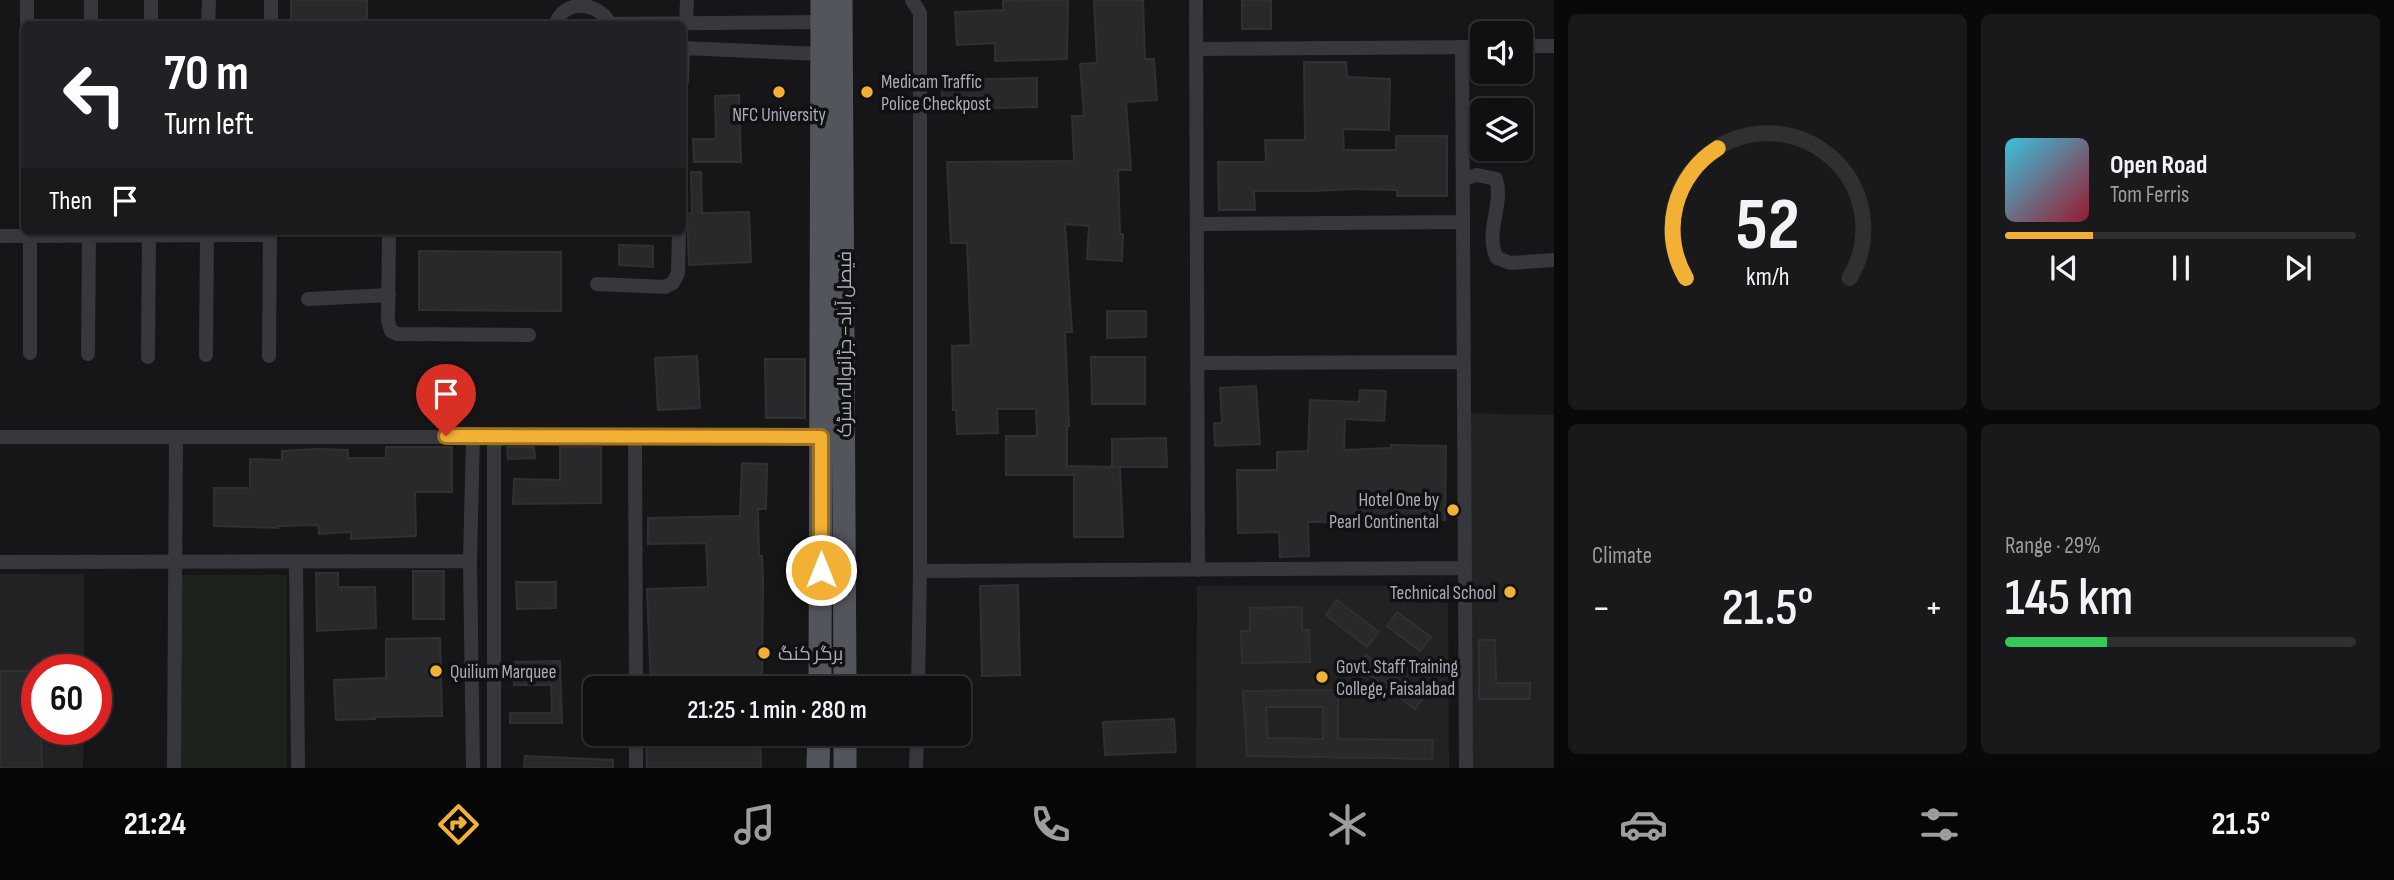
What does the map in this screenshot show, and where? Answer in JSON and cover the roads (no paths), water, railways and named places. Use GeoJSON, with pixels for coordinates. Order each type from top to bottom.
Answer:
{"type":"FeatureCollection","features":[{"type":"Feature","properties":{"kind":"main road","name":"فیصل آباد– جڑانوالہ سڑک"},"geometry":{"type":"LineString","coordinates":[[841,0],[845,676]]}},
{"type":"Feature","properties":{"kind":"main road","name":"فیصل آباد– جڑانوالہ سڑک"},"geometry":{"type":"LineString","coordinates":[[820,676],[822,11]]}},
{"type":"Feature","properties":{"kind":"main road"},"geometry":{"type":"LineString","coordinates":[[820,648],[824,676]]}},
{"type":"Feature","properties":{"kind":"main road"},"geometry":{"type":"LineString","coordinates":[[818,768],[819,746]]}},
{"type":"Feature","properties":{"kind":"main road"},"geometry":{"type":"LineString","coordinates":[[834,746],[842,766]]}},
{"type":"Feature","properties":{"kind":"main road"},"geometry":{"type":"LineString","coordinates":[[842,766],[844,746]]}},
{"type":"Feature","properties":{"kind":"street"},"geometry":{"type":"LineString","coordinates":[[27,0],[27,21]]}},
{"type":"Feature","properties":{"kind":"street"},"geometry":{"type":"LineString","coordinates":[[90,21],[91,0]]}},
{"type":"Feature","properties":{"kind":"street"},"geometry":{"type":"LineString","coordinates":[[151,0],[151,21]]}},
{"type":"Feature","properties":{"kind":"street"},"geometry":{"type":"LineString","coordinates":[[208,21],[209,0]]}},
{"type":"Feature","properties":{"kind":"street"},"geometry":{"type":"LineString","coordinates":[[271,0],[271,21]]}},
{"type":"Feature","properties":{"kind":"street"},"geometry":{"type":"LineString","coordinates":[[687,0],[686,23],[822,11]]}},
{"type":"Feature","properties":{"kind":"street"},"geometry":{"type":"LineString","coordinates":[[1196,0],[1199,570]]}},
{"type":"Feature","properties":{"kind":"street"},"geometry":{"type":"LineString","coordinates":[[556,21],[566,6],[579,1],[593,3],[605,11],[609,21]]}},
{"type":"Feature","properties":{"kind":"street"},"geometry":{"type":"LineString","coordinates":[[918,4],[918,676]]}},
{"type":"Feature","properties":{"kind":"street"},"geometry":{"type":"LineString","coordinates":[[1533,46],[1554,46]]}},
{"type":"Feature","properties":{"kind":"street"},"geometry":{"type":"LineString","coordinates":[[1462,47],[1466,768]]}},
{"type":"Feature","properties":{"kind":"street"},"geometry":{"type":"LineString","coordinates":[[1196,49],[1470,47]]}},
{"type":"Feature","properties":{"kind":"street"},"geometry":{"type":"LineString","coordinates":[[686,48],[822,54]]}},
{"type":"Feature","properties":{"kind":"street"},"geometry":{"type":"LineString","coordinates":[[1463,179],[1477,175],[1496,179],[1499,188],[1490,246],[1497,258],[1510,263],[1554,260]]}},
{"type":"Feature","properties":{"kind":"street"},"geometry":{"type":"LineString","coordinates":[[1197,224],[1463,222]]}},
{"type":"Feature","properties":{"kind":"street"},"geometry":{"type":"LineString","coordinates":[[0,236],[21,234]]}},
{"type":"Feature","properties":{"kind":"street"},"geometry":{"type":"LineString","coordinates":[[30,235],[30,353]]}},
{"type":"Feature","properties":{"kind":"street"},"geometry":{"type":"LineString","coordinates":[[88,354],[89,235]]}},
{"type":"Feature","properties":{"kind":"street"},"geometry":{"type":"LineString","coordinates":[[148,357],[149,235]]}},
{"type":"Feature","properties":{"kind":"street"},"geometry":{"type":"LineString","coordinates":[[206,355],[207,235]]}},
{"type":"Feature","properties":{"kind":"street"},"geometry":{"type":"LineString","coordinates":[[269,356],[270,235]]}},
{"type":"Feature","properties":{"kind":"street"},"geometry":{"type":"LineString","coordinates":[[389,235],[388,321],[391,331],[397,334],[529,335]]}},
{"type":"Feature","properties":{"kind":"street"},"geometry":{"type":"LineString","coordinates":[[597,284],[665,286],[673,283],[678,273],[679,235]]}},
{"type":"Feature","properties":{"kind":"street"},"geometry":{"type":"LineString","coordinates":[[308,299],[389,295]]}},
{"type":"Feature","properties":{"kind":"street"},"geometry":{"type":"LineString","coordinates":[[1198,363],[1464,362]]}},
{"type":"Feature","properties":{"kind":"street"},"geometry":{"type":"LineString","coordinates":[[473,436],[470,561],[473,768]]}},
{"type":"Feature","properties":{"kind":"street"},"geometry":{"type":"LineString","coordinates":[[494,436],[494,768]]}},
{"type":"Feature","properties":{"kind":"street"},"geometry":{"type":"LineString","coordinates":[[635,436],[636,676]]}},
{"type":"Feature","properties":{"kind":"street"},"geometry":{"type":"LineString","coordinates":[[0,437],[821,437]]}},
{"type":"Feature","properties":{"kind":"street"},"geometry":{"type":"LineString","coordinates":[[174,768],[176,438]]}},
{"type":"Feature","properties":{"kind":"street"},"geometry":{"type":"LineString","coordinates":[[0,562],[470,561]]}},
{"type":"Feature","properties":{"kind":"street"},"geometry":{"type":"LineString","coordinates":[[296,562],[298,768]]}},
{"type":"Feature","properties":{"kind":"street"},"geometry":{"type":"LineString","coordinates":[[920,571],[1465,568]]}},
{"type":"Feature","properties":{"kind":"street"},"geometry":{"type":"LineString","coordinates":[[636,746],[636,768]]}},
{"type":"Feature","properties":{"kind":"street"},"geometry":{"type":"LineString","coordinates":[[916,768],[917,746]]}},
{"type":"Feature","properties":{"kind":"place","name":"NFC University"},"geometry":{"type":"Point","coordinates":[779,92]}},
{"type":"Feature","properties":{"kind":"place","name":"Medicam Traffic Police Checkpost"},"geometry":{"type":"Point","coordinates":[867,92]}},
{"type":"Feature","properties":{"kind":"place","name":"Hotel One by Pearl Continental"},"geometry":{"type":"Point","coordinates":[1453,510]}},
{"type":"Feature","properties":{"kind":"place","name":"Technical School"},"geometry":{"type":"Point","coordinates":[1510,592]}},
{"type":"Feature","properties":{"kind":"place","name":"برگر کنگ"},"geometry":{"type":"Point","coordinates":[764,653]}},
{"type":"Feature","properties":{"kind":"place","name":"Quilium Marquee"},"geometry":{"type":"Point","coordinates":[436,671]}},
{"type":"Feature","properties":{"kind":"place","name":"Govt. Staff Training College, Faisalabad"},"geometry":{"type":"Point","coordinates":[1322,677]}}]}
